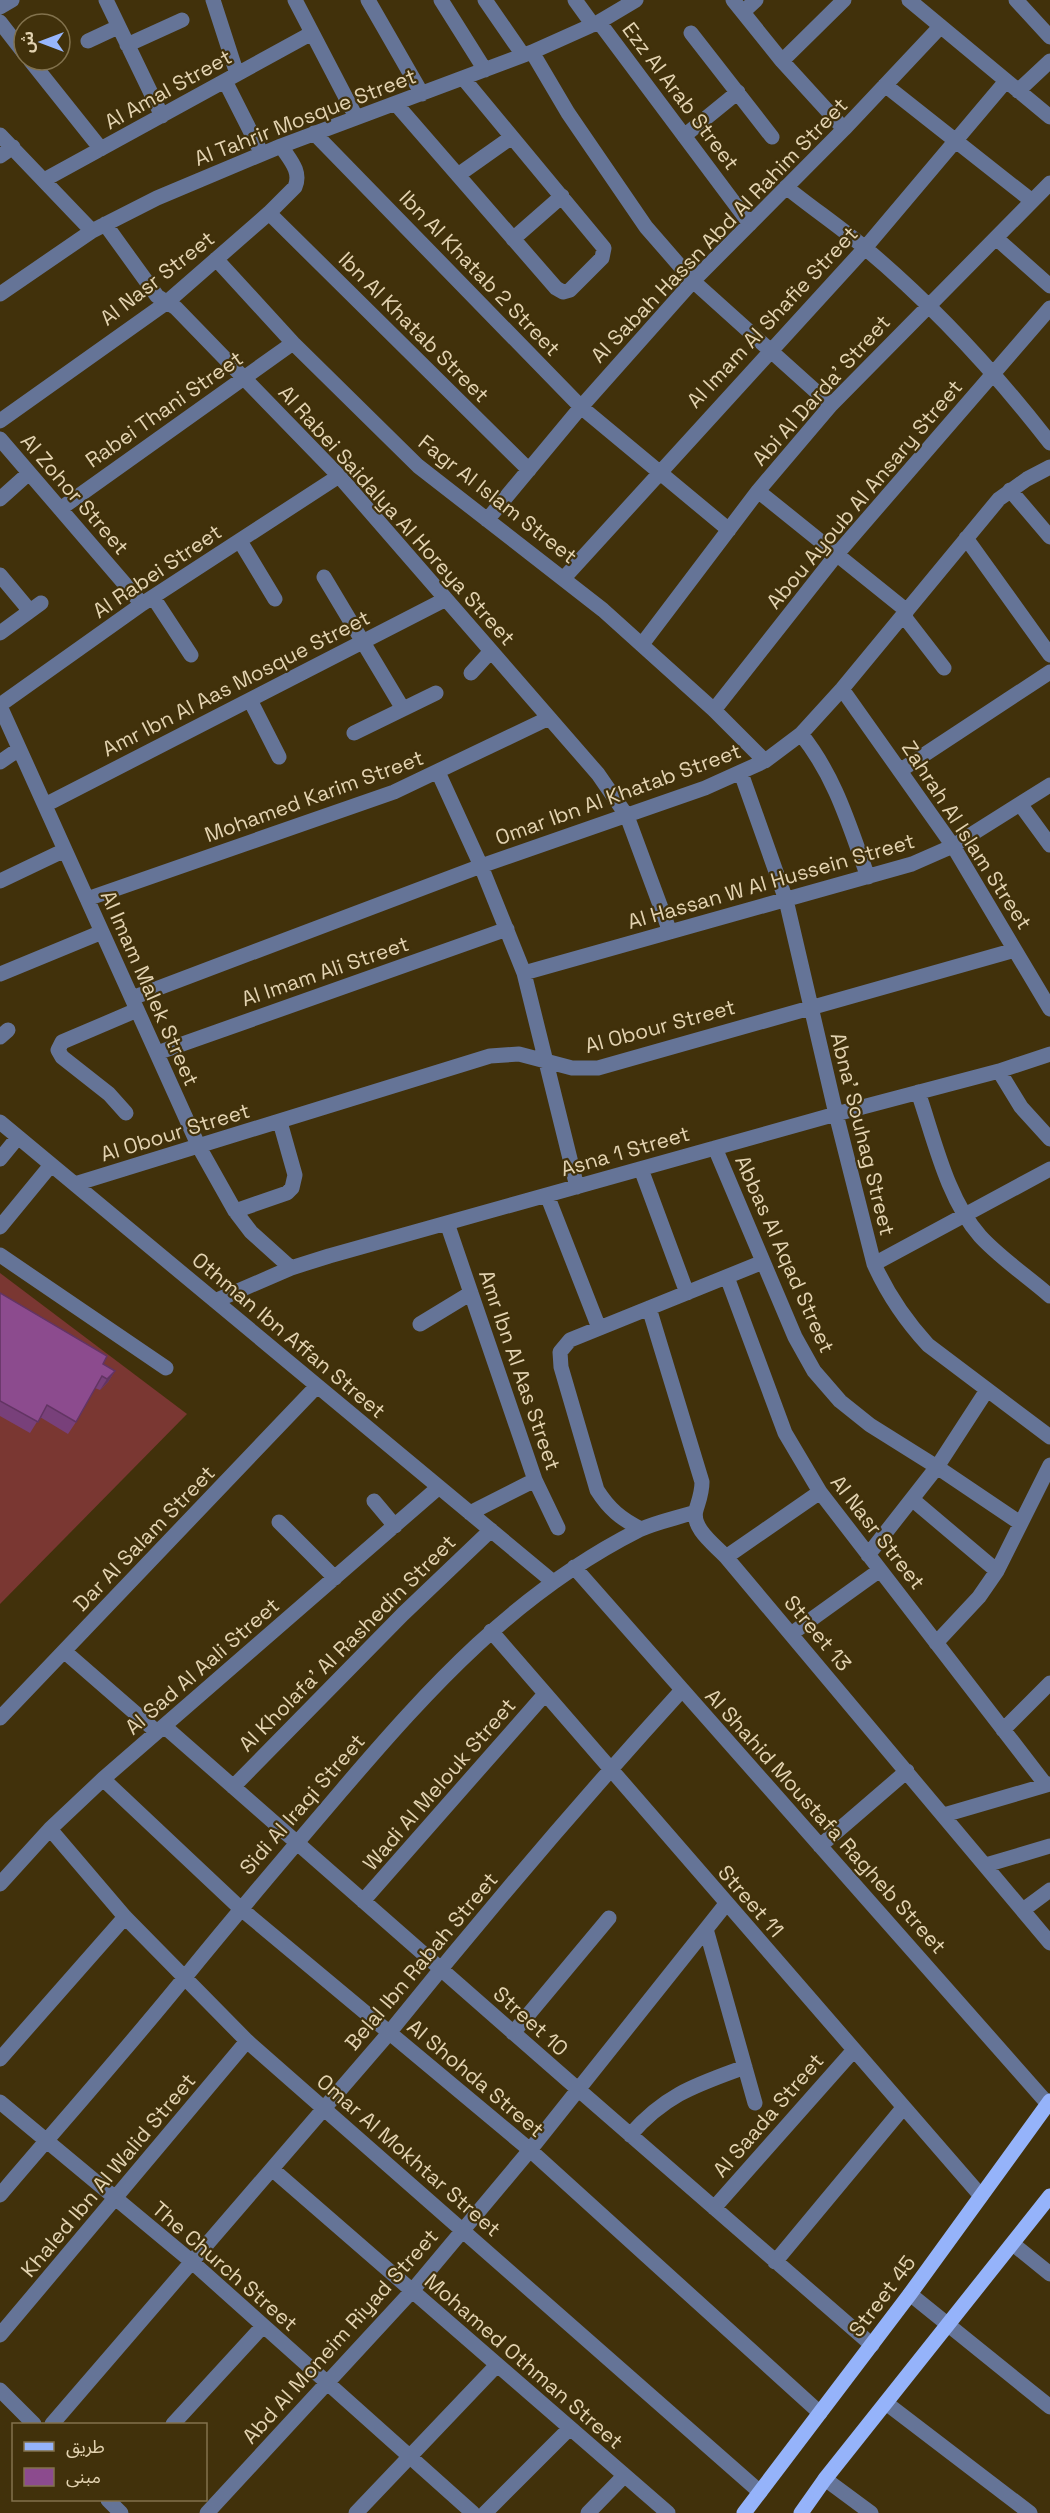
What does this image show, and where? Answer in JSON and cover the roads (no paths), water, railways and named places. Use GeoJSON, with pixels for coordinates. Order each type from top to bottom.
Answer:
{"type":"FeatureCollection","features":[{"type":"Feature","properties":{"kind":"main road","name":"Street 45"},"geometry":{"type":"LineString","coordinates":[[744,2513],[910,2294],[1049,2102]]}},
{"type":"Feature","properties":{"kind":"main road"},"geometry":{"type":"LineString","coordinates":[[801,2513],[825,2479],[1050,2196]]}},
{"type":"Feature","properties":{"kind":"street"},"geometry":{"type":"LineString","coordinates":[[0,7],[12,0]]}},
{"type":"Feature","properties":{"kind":"street"},"geometry":{"type":"LineString","coordinates":[[106,0],[162,116]]}},
{"type":"Feature","properties":{"kind":"street"},"geometry":{"type":"LineString","coordinates":[[213,0],[231,78],[262,153]]}},
{"type":"Feature","properties":{"kind":"street"},"geometry":{"type":"LineString","coordinates":[[295,0],[356,117]]}},
{"type":"Feature","properties":{"kind":"street"},"geometry":{"type":"LineString","coordinates":[[368,0],[422,94]]}},
{"type":"Feature","properties":{"kind":"street"},"geometry":{"type":"LineString","coordinates":[[441,0],[485,70]]}},
{"type":"Feature","properties":{"kind":"street"},"geometry":{"type":"LineString","coordinates":[[485,0],[527,54],[646,227],[693,281],[831,405]]}},
{"type":"Feature","properties":{"kind":"street","name":"Ezz Al Arab Street"},"geometry":{"type":"LineString","coordinates":[[575,0],[596,23],[750,224]]}},
{"type":"Feature","properties":{"kind":"street","name":"Al Tahrir Mosque Street"},"geometry":{"type":"LineString","coordinates":[[0,294],[99,227],[157,198],[262,153],[527,54],[596,23],[636,0]]}},
{"type":"Feature","properties":{"kind":"street"},"geometry":{"type":"LineString","coordinates":[[733,0],[783,61],[844,129]]}},
{"type":"Feature","properties":{"kind":"street"},"geometry":{"type":"LineString","coordinates":[[743,12],[756,0]]}},
{"type":"Feature","properties":{"kind":"street"},"geometry":{"type":"LineString","coordinates":[[783,61],[844,0]]}},
{"type":"Feature","properties":{"kind":"street"},"geometry":{"type":"LineString","coordinates":[[1016,0],[1050,37]]}},
{"type":"Feature","properties":{"kind":"street"},"geometry":{"type":"LineString","coordinates":[[911,1],[1050,117]]}},
{"type":"Feature","properties":{"kind":"street"},"geometry":{"type":"LineString","coordinates":[[127,45],[182,20]]}},
{"type":"Feature","properties":{"kind":"street"},"geometry":{"type":"LineString","coordinates":[[0,22],[12,38]]}},
{"type":"Feature","properties":{"kind":"street"},"geometry":{"type":"LineString","coordinates":[[88,41],[118,27]]}},
{"type":"Feature","properties":{"kind":"street","name":"Al Sabah Hassn Abd Al Rahim Street"},"geometry":{"type":"LineString","coordinates":[[487,520],[581,407],[693,281],[844,129],[940,27]]}},
{"type":"Feature","properties":{"kind":"street","name":"Al Amal Street"},"geometry":{"type":"LineString","coordinates":[[44,180],[312,33]]}},
{"type":"Feature","properties":{"kind":"street"},"geometry":{"type":"LineString","coordinates":[[692,33],[772,137]]}},
{"type":"Feature","properties":{"kind":"street","name":"Al Imam Al Shafie Street"},"geometry":{"type":"LineString","coordinates":[[564,578],[659,471],[865,248],[955,141],[1012,86],[1050,61]]}},
{"type":"Feature","properties":{"kind":"street"},"geometry":{"type":"LineString","coordinates":[[40,72],[101,149]]}},
{"type":"Feature","properties":{"kind":"street"},"geometry":{"type":"LineString","coordinates":[[396,104],[556,288],[563,292],[570,290],[602,258],[605,251],[603,245],[463,78]]}},
{"type":"Feature","properties":{"kind":"street"},"geometry":{"type":"LineString","coordinates":[[885,85],[1032,201]]}},
{"type":"Feature","properties":{"kind":"street"},"geometry":{"type":"LineString","coordinates":[[684,136],[738,92]]}},
{"type":"Feature","properties":{"kind":"street","name":"Ibn Al Khatab 2 Street"},"geometry":{"type":"LineString","coordinates":[[314,133],[581,407],[729,530]]}},
{"type":"Feature","properties":{"kind":"street","name":"Al Rabei Saidalya Al Horeya Street"},"geometry":{"type":"LineString","coordinates":[[0,135],[6,152],[44,180],[99,227],[157,296],[176,308],[339,476],[598,774],[627,816],[670,932]]}},
{"type":"Feature","properties":{"kind":"street"},"geometry":{"type":"LineString","coordinates":[[458,175],[512,136]]}},
{"type":"Feature","properties":{"kind":"street","name":"Al Nasr Street"},"geometry":{"type":"LineString","coordinates":[[0,421],[166,303],[269,213],[297,182],[297,171],[281,146]]}},
{"type":"Feature","properties":{"kind":"street","name":"Abi Al Darda' Street"},"geometry":{"type":"LineString","coordinates":[[643,643],[758,491],[831,405],[1050,183]]}},
{"type":"Feature","properties":{"kind":"street"},"geometry":{"type":"LineString","coordinates":[[786,188],[865,248],[928,305],[992,372],[1050,443]]}},
{"type":"Feature","properties":{"kind":"street"},"geometry":{"type":"LineString","coordinates":[[513,239],[561,196]]}},
{"type":"Feature","properties":{"kind":"street","name":"Ibn Al Khatab Street"},"geometry":{"type":"LineString","coordinates":[[269,213],[529,470]]}},
{"type":"Feature","properties":{"kind":"street"},"geometry":{"type":"LineString","coordinates":[[996,238],[1050,285]]}},
{"type":"Feature","properties":{"kind":"street","name":"Fagr Al Islam Street"},"geometry":{"type":"LineString","coordinates":[[216,259],[293,343],[418,466],[564,578],[643,643],[765,761]]}},
{"type":"Feature","properties":{"kind":"street","name":"Abou Ayoub Al Ansary Street"},"geometry":{"type":"LineString","coordinates":[[714,710],[837,554],[992,372],[1050,308]]}},
{"type":"Feature","properties":{"kind":"street","name":"Rabei Thani Street"},"geometry":{"type":"LineString","coordinates":[[60,509],[293,343]]}},
{"type":"Feature","properties":{"kind":"street","name":"Al Zohor Street"},"geometry":{"type":"LineString","coordinates":[[0,439],[60,509],[148,600],[191,655]]}},
{"type":"Feature","properties":{"kind":"street","name":"Omar Ibn Al Khatab Street"},"geometry":{"type":"LineString","coordinates":[[126,1113],[109,1094],[63,1057],[58,1050],[62,1042],[134,1004],[481,866],[627,816],[741,773],[765,761],[801,734],[842,689],[989,510],[1010,490],[1050,467]]}},
{"type":"Feature","properties":{"kind":"street"},"geometry":{"type":"LineString","coordinates":[[0,499],[29,474]]}},
{"type":"Feature","properties":{"kind":"street","name":"Al Rabei Street"},"geometry":{"type":"LineString","coordinates":[[0,706],[148,600],[339,476]]}},
{"type":"Feature","properties":{"kind":"street"},"geometry":{"type":"LineString","coordinates":[[1010,490],[1050,537]]}},
{"type":"Feature","properties":{"kind":"street"},"geometry":{"type":"LineString","coordinates":[[758,491],[837,554],[905,613],[944,668]]}},
{"type":"Feature","properties":{"kind":"street"},"geometry":{"type":"LineString","coordinates":[[966,538],[1050,655]]}},
{"type":"Feature","properties":{"kind":"street"},"geometry":{"type":"LineString","coordinates":[[240,541],[275,599]]}},
{"type":"Feature","properties":{"kind":"street"},"geometry":{"type":"LineString","coordinates":[[0,575],[36,607],[0,633]]}},
{"type":"Feature","properties":{"kind":"street"},"geometry":{"type":"LineString","coordinates":[[324,577],[403,709]]}},
{"type":"Feature","properties":{"kind":"street","name":"Amr Ibn Al Aas Mosque Street"},"geometry":{"type":"LineString","coordinates":[[45,805],[446,599]]}},
{"type":"Feature","properties":{"kind":"street"},"geometry":{"type":"LineString","coordinates":[[471,673],[491,651]]}},
{"type":"Feature","properties":{"kind":"street"},"geometry":{"type":"LineString","coordinates":[[901,770],[1050,672]]}},
{"type":"Feature","properties":{"kind":"street","name":"Zahrah Al Islam Street"},"geometry":{"type":"LineString","coordinates":[[842,689],[901,770],[952,846],[1050,1009]]}},
{"type":"Feature","properties":{"kind":"street"},"geometry":{"type":"LineString","coordinates":[[354,733],[436,693]]}},
{"type":"Feature","properties":{"kind":"street"},"geometry":{"type":"LineString","coordinates":[[250,700],[279,757]]}},
{"type":"Feature","properties":{"kind":"street","name":"Al Imam Malek Street"},"geometry":{"type":"LineString","coordinates":[[0,706],[199,1147],[235,1211],[251,1232],[291,1268]]}},
{"type":"Feature","properties":{"kind":"street","name":"Mohamed Karim Street"},"geometry":{"type":"LineString","coordinates":[[87,899],[350,808],[438,772],[549,718]]}},
{"type":"Feature","properties":{"kind":"street"},"geometry":{"type":"LineString","coordinates":[[801,734],[820,758],[828,775],[868,877]]}},
{"type":"Feature","properties":{"kind":"street"},"geometry":{"type":"LineString","coordinates":[[0,762],[19,749]]}},
{"type":"Feature","properties":{"kind":"street"},"geometry":{"type":"LineString","coordinates":[[438,772],[481,866],[524,973],[577,1187]]}},
{"type":"Feature","properties":{"kind":"street","name":"Abna' Souhag Street"},"geometry":{"type":"LineString","coordinates":[[741,773],[786,900],[836,1114],[874,1264],[884,1287],[912,1327],[947,1360],[1050,1437]]}},
{"type":"Feature","properties":{"kind":"street","name":"Al Hassan W Al Hussein Street"},"geometry":{"type":"LineString","coordinates":[[524,973],[912,864],[952,846],[1050,785]]}},
{"type":"Feature","properties":{"kind":"street"},"geometry":{"type":"LineString","coordinates":[[1020,804],[1050,845]]}},
{"type":"Feature","properties":{"kind":"street"},"geometry":{"type":"LineString","coordinates":[[0,881],[65,850]]}},
{"type":"Feature","properties":{"kind":"street","name":"Al Imam Ali Street"},"geometry":{"type":"LineString","coordinates":[[157,1053],[507,929]]}},
{"type":"Feature","properties":{"kind":"street"},"geometry":{"type":"LineString","coordinates":[[0,974],[102,932]]}},
{"type":"Feature","properties":{"kind":"street","name":"Al Obour Street"},"geometry":{"type":"LineString","coordinates":[[75,1184],[490,1056],[519,1054],[572,1068],[598,1068],[1016,950]]}},
{"type":"Feature","properties":{"kind":"street","name":"Asna 1 Street"},"geometry":{"type":"LineString","coordinates":[[215,1301],[291,1268],[641,1168],[999,1071],[1050,1054]]}},
{"type":"Feature","properties":{"kind":"street"},"geometry":{"type":"LineString","coordinates":[[999,1071],[1021,1107],[1050,1139]]}},
{"type":"Feature","properties":{"kind":"street"},"geometry":{"type":"LineString","coordinates":[[918,1092],[953,1194],[964,1215],[980,1236],[1050,1296]]}},
{"type":"Feature","properties":{"kind":"street","name":"Othman Ibn Affan Street"},"geometry":{"type":"LineString","coordinates":[[0,1122],[552,1581]]}},
{"type":"Feature","properties":{"kind":"street"},"geometry":{"type":"LineString","coordinates":[[235,1211],[287,1193],[292,1188],[295,1175],[280,1122]]}},
{"type":"Feature","properties":{"kind":"street"},"geometry":{"type":"LineString","coordinates":[[0,1160],[18,1137]]}},
{"type":"Feature","properties":{"kind":"street","name":"Abbas Al Aqad Street"},"geometry":{"type":"LineString","coordinates":[[715,1148],[795,1337],[814,1371],[840,1401],[870,1425],[1020,1523]]}},
{"type":"Feature","properties":{"kind":"street"},"geometry":{"type":"LineString","coordinates":[[0,1227],[51,1165]]}},
{"type":"Feature","properties":{"kind":"street"},"geometry":{"type":"LineString","coordinates":[[641,1168],[687,1293]]}},
{"type":"Feature","properties":{"kind":"street"},"geometry":{"type":"LineString","coordinates":[[874,1264],[1050,1169]]}},
{"type":"Feature","properties":{"kind":"street"},"geometry":{"type":"LineString","coordinates":[[547,1195],[599,1328]]}},
{"type":"Feature","properties":{"kind":"street","name":"Amr Ibn Al Aas Street"},"geometry":{"type":"LineString","coordinates":[[447,1223],[535,1480],[558,1527]]}},
{"type":"Feature","properties":{"kind":"street"},"geometry":{"type":"LineString","coordinates":[[0,1255],[166,1368]]}},
{"type":"Feature","properties":{"kind":"street"},"geometry":{"type":"LineString","coordinates":[[641,1529],[623,1520],[608,1507],[597,1490],[559,1360],[560,1352],[570,1340],[763,1262]]}},
{"type":"Feature","properties":{"kind":"street","name":"Al Nasr Street"},"geometry":{"type":"LineString","coordinates":[[727,1277],[785,1433],[820,1492],[1048,1784]]}},
{"type":"Feature","properties":{"kind":"street"},"geometry":{"type":"LineString","coordinates":[[420,1324],[471,1293]]}},
{"type":"Feature","properties":{"kind":"street"},"geometry":{"type":"LineString","coordinates":[[649,1308],[702,1482],[702,1493],[695,1512]]}},
{"type":"Feature","properties":{"kind":"street","name":"Dar Al Salam Street"},"geometry":{"type":"LineString","coordinates":[[0,1718],[317,1386]]}},
{"type":"Feature","properties":{"kind":"street"},"geometry":{"type":"LineString","coordinates":[[868,1555],[937,1467],[987,1390]]}},
{"type":"Feature","properties":{"kind":"street"},"geometry":{"type":"LineString","coordinates":[[936,1642],[966,1613],[997,1571],[1050,1465]]}},
{"type":"Feature","properties":{"kind":"street"},"geometry":{"type":"LineString","coordinates":[[471,1513],[535,1480]]}},
{"type":"Feature","properties":{"kind":"street","name":"Al Sad Al Aali Street"},"geometry":{"type":"LineString","coordinates":[[0,1884],[50,1829],[103,1779],[439,1487]]}},
{"type":"Feature","properties":{"kind":"street"},"geometry":{"type":"LineString","coordinates":[[726,1557],[820,1492]]}},
{"type":"Feature","properties":{"kind":"street"},"geometry":{"type":"LineString","coordinates":[[913,1500],[997,1571]]}},
{"type":"Feature","properties":{"kind":"street"},"geometry":{"type":"LineString","coordinates":[[374,1501],[395,1526]]}},
{"type":"Feature","properties":{"kind":"street","name":"Sidi Al Iraqi Street"},"geometry":{"type":"LineString","coordinates":[[0,2195],[184,1978],[240,1908],[392,1731],[491,1631],[552,1581],[574,1567],[641,1529],[695,1512]]}},
{"type":"Feature","properties":{"kind":"street","name":"Street 13"},"geometry":{"type":"LineString","coordinates":[[695,1512],[696,1521],[701,1530],[1050,1943]]}},
{"type":"Feature","properties":{"kind":"street"},"geometry":{"type":"LineString","coordinates":[[279,1522],[335,1578]]}},
{"type":"Feature","properties":{"kind":"street","name":"Al Kholafa' Al Rashedin Street"},"geometry":{"type":"LineString","coordinates":[[233,1787],[387,1630],[491,1530]]}},
{"type":"Feature","properties":{"kind":"street","name":"Al Shahid Moustafa Ragheb Street"},"geometry":{"type":"LineString","coordinates":[[574,1567],[1049,2102]]}},
{"type":"Feature","properties":{"kind":"street"},"geometry":{"type":"LineString","coordinates":[[791,1634],[880,1570]]}},
{"type":"Feature","properties":{"kind":"street","name":"Street 11"},"geometry":{"type":"LineString","coordinates":[[491,1631],[981,2196]]}},
{"type":"Feature","properties":{"kind":"street","name":"Street 10"},"geometry":{"type":"LineString","coordinates":[[64,1651],[233,1787],[872,2345]]}},
{"type":"Feature","properties":{"kind":"street"},"geometry":{"type":"LineString","coordinates":[[1004,1730],[1050,1683]]}},
{"type":"Feature","properties":{"kind":"street","name":"Belal Ibn Rabah Street"},"geometry":{"type":"LineString","coordinates":[[53,2423],[389,2033],[441,1968],[610,1769],[682,1690]]}},
{"type":"Feature","properties":{"kind":"street","name":"Wadi Al Melouk Street"},"geometry":{"type":"LineString","coordinates":[[363,1901],[546,1694]]}},
{"type":"Feature","properties":{"kind":"street"},"geometry":{"type":"LineString","coordinates":[[820,1846],[907,1771]]}},
{"type":"Feature","properties":{"kind":"street","name":"Al Shohda Street"},"geometry":{"type":"LineString","coordinates":[[103,1779],[240,1908],[530,2150],[820,2413]]}},
{"type":"Feature","properties":{"kind":"street"},"geometry":{"type":"LineString","coordinates":[[944,1815],[1048,1784]]}},
{"type":"Feature","properties":{"kind":"street","name":"Omar Al Mokhtar Street"},"geometry":{"type":"LineString","coordinates":[[50,1829],[125,1917],[247,2041],[760,2492]]}},
{"type":"Feature","properties":{"kind":"street"},"geometry":{"type":"LineString","coordinates":[[986,1866],[1050,1846]]}},
{"type":"Feature","properties":{"kind":"street"},"geometry":{"type":"LineString","coordinates":[[1023,1910],[1050,1890]]}},
{"type":"Feature","properties":{"kind":"street","name":"Abd Al Moneim Riyad Street"},"geometry":{"type":"LineString","coordinates":[[207,2513],[412,2291],[530,2150],[726,1904]]}},
{"type":"Feature","properties":{"kind":"street"},"geometry":{"type":"LineString","coordinates":[[0,2059],[125,1917]]}},
{"type":"Feature","properties":{"kind":"street"},"geometry":{"type":"LineString","coordinates":[[513,2032],[609,1918]]}},
{"type":"Feature","properties":{"kind":"street"},"geometry":{"type":"LineString","coordinates":[[706,1929],[755,2103]]}},
{"type":"Feature","properties":{"kind":"street","name":"Khaled Ibn Al Walid Street"},"geometry":{"type":"LineString","coordinates":[[0,2335],[247,2041]]}},
{"type":"Feature","properties":{"kind":"street","name":"Al Saada Street"},"geometry":{"type":"LineString","coordinates":[[714,2208],[853,2050]]}},
{"type":"Feature","properties":{"kind":"street"},"geometry":{"type":"LineString","coordinates":[[630,2135],[665,2101],[687,2088],[746,2067]]}},
{"type":"Feature","properties":{"kind":"street","name":"The Church Street"},"geometry":{"type":"LineString","coordinates":[[0,2102],[191,2261],[473,2513]]}},
{"type":"Feature","properties":{"kind":"street"},"geometry":{"type":"LineString","coordinates":[[775,2262],[903,2108]]}},
{"type":"Feature","properties":{"kind":"street","name":"Mohamed Othman Street"},"geometry":{"type":"LineString","coordinates":[[272,2169],[668,2513]]}},
{"type":"Feature","properties":{"kind":"street"},"geometry":{"type":"LineString","coordinates":[[1013,2244],[1050,2274]]}},
{"type":"Feature","properties":{"kind":"street"},"geometry":{"type":"LineString","coordinates":[[910,2294],[1050,2407]]}},
{"type":"Feature","properties":{"kind":"street"},"geometry":{"type":"LineString","coordinates":[[174,2423],[263,2326]]}},
{"type":"Feature","properties":{"kind":"street"},"geometry":{"type":"LineString","coordinates":[[356,2513],[497,2365]]}},
{"type":"Feature","properties":{"kind":"street"},"geometry":{"type":"LineString","coordinates":[[0,2390],[33,2423]]}},
{"type":"Feature","properties":{"kind":"street"},"geometry":{"type":"LineString","coordinates":[[886,2403],[1030,2513]]}},
{"type":"Feature","properties":{"kind":"street"},"geometry":{"type":"LineString","coordinates":[[485,2513],[570,2428]]}},
{"type":"Feature","properties":{"kind":"street"},"geometry":{"type":"LineString","coordinates":[[588,2513],[624,2476]]}},
{"type":"Feature","properties":{"kind":"street"},"geometry":{"type":"LineString","coordinates":[[825,2479],[871,2513]]}},
{"type":"Feature","properties":{"kind":"street"},"geometry":{"type":"LineString","coordinates":[[110,2501],[121,2513]]}}]}
